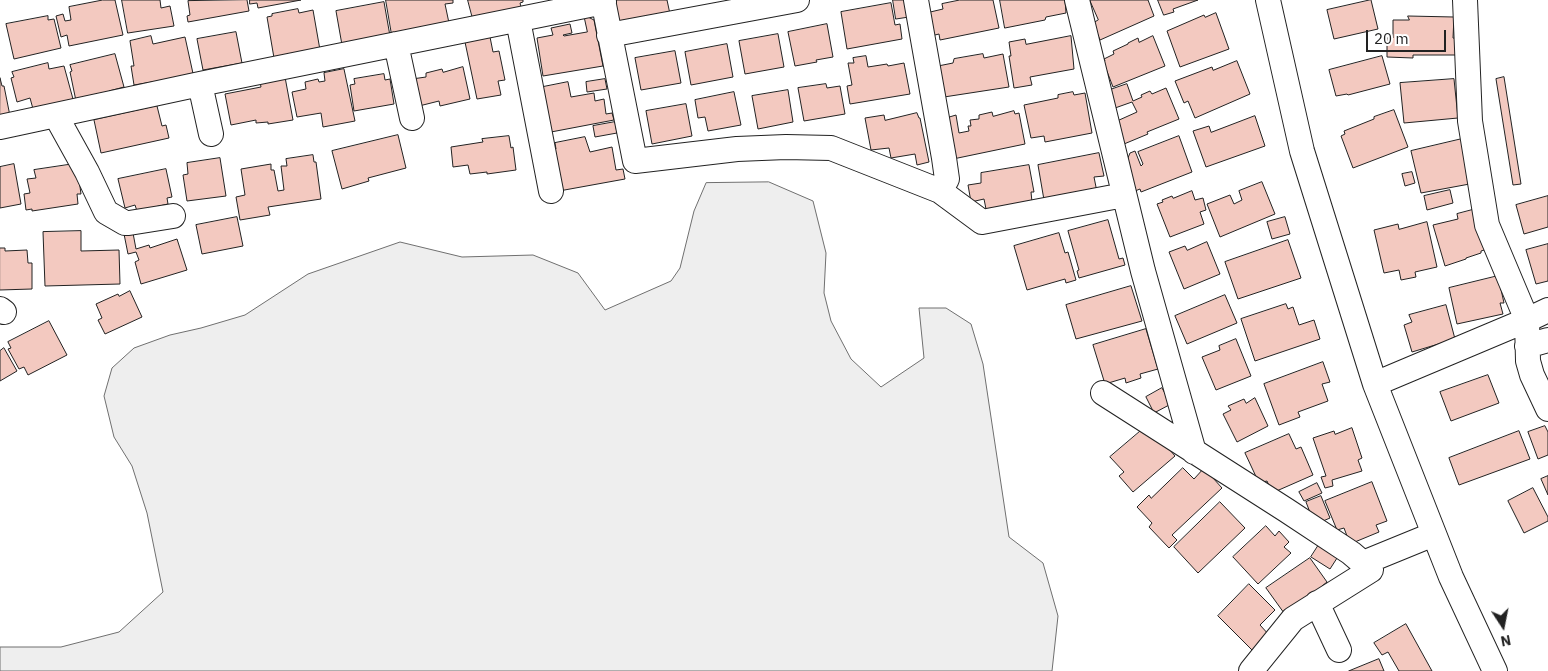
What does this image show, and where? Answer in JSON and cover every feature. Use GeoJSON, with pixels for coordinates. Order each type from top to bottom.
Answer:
{"type":"FeatureCollection","features":[{"type":"Feature","properties":{"kind":"street"},"geometry":{"type":"LineString","coordinates":[[609,35],[798,0]]}},
{"type":"Feature","properties":{"kind":"street"},"geometry":{"type":"LineString","coordinates":[[916,0],[947,179],[940,191]]}},
{"type":"Feature","properties":{"kind":"street"},"geometry":{"type":"LineString","coordinates":[[1077,0],[1124,195],[1194,452]]}},
{"type":"Feature","properties":{"kind":"street"},"geometry":{"type":"LineString","coordinates":[[1268,0],[1302,151],[1375,384],[1451,577],[1494,671]]}},
{"type":"Feature","properties":{"kind":"street"},"geometry":{"type":"LineString","coordinates":[[1465,0],[1470,121],[1487,225],[1538,343],[1528,361],[1532,375],[1548,409]]}},
{"type":"Feature","properties":{"kind":"street"},"geometry":{"type":"LineString","coordinates":[[0,127],[604,1],[609,35],[635,161],[737,149],[831,148],[940,191],[982,222],[1124,195]]}},
{"type":"Feature","properties":{"kind":"street"},"geometry":{"type":"LineString","coordinates":[[518,20],[551,191]]}},
{"type":"Feature","properties":{"kind":"street"},"geometry":{"type":"LineString","coordinates":[[396,44],[412,118]]}},
{"type":"Feature","properties":{"kind":"street"},"geometry":{"type":"LineString","coordinates":[[200,84],[211,134]]}},
{"type":"Feature","properties":{"kind":"street"},"geometry":{"type":"LineString","coordinates":[[56,116],[87,172],[106,212],[129,223],[172,216]]}},
{"type":"Feature","properties":{"kind":"street"},"geometry":{"type":"LineString","coordinates":[[1375,384],[1548,310]]}},
{"type":"Feature","properties":{"kind":"street"},"geometry":{"type":"LineString","coordinates":[[1103,393],[1286,510],[1371,570],[1293,619],[1252,671]]}},
{"type":"Feature","properties":{"kind":"street"},"geometry":{"type":"LineString","coordinates":[[1363,563],[1434,534]]}},
{"type":"Feature","properties":{"kind":"street"},"geometry":{"type":"LineString","coordinates":[[1317,603],[1339,650]]}},
{"type":"Feature","properties":{"kind":"shaded area"},"geometry":{"type":"Polygon","coordinates":[[[769,182],[813,201],[826,253],[824,293],[831,321],[851,359],[881,387],[924,358],[919,308],[946,308],[971,324],[983,364],[1009,537],[1043,563],[1058,616],[1052,671],[0,671],[0,647],[61,647],[119,632],[163,592],[147,513],[132,466],[114,437],[104,396],[112,368],[134,348],[170,335],[245,315],[308,274],[400,242],[462,257],[533,255],[578,273],[605,310],[671,281],[680,268],[694,211],[706,183],[769,182]]]}},
{"type":"Feature","properties":{"kind":"building"},"geometry":{"type":"Polygon","coordinates":[[[103,0],[115,0],[123,35],[69,46],[67,35],[61,37],[56,16],[63,14],[65,21],[71,20],[69,7],[103,0]]]}},
{"type":"Feature","properties":{"kind":"building"},"geometry":{"type":"Polygon","coordinates":[[[122,0],[160,0],[161,8],[170,6],[174,26],[128,33],[122,0]]]}},
{"type":"Feature","properties":{"kind":"building"},"geometry":{"type":"Polygon","coordinates":[[[247,0],[249,11],[188,22],[187,16],[190,15],[188,1],[247,0]]]}},
{"type":"Feature","properties":{"kind":"building"},"geometry":{"type":"Polygon","coordinates":[[[250,0],[301,0],[258,8],[257,3],[250,4],[250,0]]]}},
{"type":"Feature","properties":{"kind":"building"},"geometry":{"type":"Polygon","coordinates":[[[386,0],[453,0],[453,3],[445,4],[449,23],[392,35],[386,0]]]}},
{"type":"Feature","properties":{"kind":"building"},"geometry":{"type":"Polygon","coordinates":[[[468,0],[523,0],[523,2],[520,3],[521,7],[473,19],[468,0]]]}},
{"type":"Feature","properties":{"kind":"building"},"geometry":{"type":"Polygon","coordinates":[[[613,0],[667,0],[670,14],[620,23],[619,19],[617,19],[613,0]]]}},
{"type":"Feature","properties":{"kind":"building"},"geometry":{"type":"Polygon","coordinates":[[[893,0],[906,0],[909,17],[896,19],[893,0]]]}},
{"type":"Feature","properties":{"kind":"building"},"geometry":{"type":"Polygon","coordinates":[[[960,0],[993,0],[999,28],[940,40],[939,34],[931,36],[926,13],[943,9],[942,4],[960,0]]]}},
{"type":"Feature","properties":{"kind":"building"},"geometry":{"type":"Polygon","coordinates":[[[1000,0],[1065,0],[1066,13],[1046,17],[1045,20],[1005,28],[1000,0]]]}},
{"type":"Feature","properties":{"kind":"building"},"geometry":{"type":"Polygon","coordinates":[[[1090,0],[1148,0],[1154,16],[1100,40],[1093,23],[1098,20],[1090,0]]]}},
{"type":"Feature","properties":{"kind":"building"},"geometry":{"type":"Polygon","coordinates":[[[1158,0],[1198,0],[1173,9],[1174,12],[1164,15],[1158,0]]]}},
{"type":"Feature","properties":{"kind":"building"},"geometry":{"type":"Polygon","coordinates":[[[1371,0],[1378,29],[1334,39],[1327,10],[1371,0]]]}},
{"type":"Feature","properties":{"kind":"building"},"geometry":{"type":"Polygon","coordinates":[[[384,2],[390,36],[342,45],[336,11],[384,2]]]}},
{"type":"Feature","properties":{"kind":"building"},"geometry":{"type":"Polygon","coordinates":[[[891,3],[895,25],[900,24],[902,39],[847,49],[841,12],[891,3]]]}},
{"type":"Feature","properties":{"kind":"building"},"geometry":{"type":"Polygon","coordinates":[[[298,9],[299,13],[313,10],[320,50],[274,58],[267,17],[272,16],[272,14],[298,9]]]}},
{"type":"Feature","properties":{"kind":"building"},"geometry":{"type":"Polygon","coordinates":[[[1216,13],[1229,49],[1180,67],[1167,31],[1204,15],[1205,17],[1216,13]]]}},
{"type":"Feature","properties":{"kind":"building"},"geometry":{"type":"Polygon","coordinates":[[[584,15],[594,20],[603,66],[543,76],[537,38],[553,35],[551,28],[570,24],[572,33],[564,36],[587,32],[584,15]]]}},
{"type":"Feature","properties":{"kind":"building"},"geometry":{"type":"Polygon","coordinates":[[[48,16],[48,20],[54,19],[61,48],[14,59],[6,24],[48,16]]]}},
{"type":"Feature","properties":{"kind":"building"},"geometry":{"type":"Polygon","coordinates":[[[1408,16],[1454,17],[1453,38],[1458,39],[1458,55],[1413,55],[1413,58],[1387,57],[1387,38],[1393,38],[1393,20],[1409,20],[1408,16]]]}},
{"type":"Feature","properties":{"kind":"building"},"geometry":{"type":"Polygon","coordinates":[[[827,24],[833,57],[795,66],[788,32],[827,24]]]}},
{"type":"Feature","properties":{"kind":"building"},"geometry":{"type":"Polygon","coordinates":[[[236,32],[242,63],[203,70],[197,39],[236,32]]]}},
{"type":"Feature","properties":{"kind":"building"},"geometry":{"type":"Polygon","coordinates":[[[778,34],[784,67],[745,74],[739,41],[778,34]]]}},
{"type":"Feature","properties":{"kind":"building"},"geometry":{"type":"Polygon","coordinates":[[[151,36],[153,44],[185,37],[194,78],[152,87],[152,82],[134,85],[131,66],[134,66],[130,41],[151,36]]]}},
{"type":"Feature","properties":{"kind":"building"},"geometry":{"type":"Polygon","coordinates":[[[1071,36],[1074,69],[1030,77],[1032,85],[1014,88],[1009,56],[1011,56],[1009,42],[1025,39],[1026,44],[1071,36]]]}},
{"type":"Feature","properties":{"kind":"building"},"geometry":{"type":"Polygon","coordinates":[[[1153,36],[1165,66],[1113,87],[1103,61],[1105,61],[1104,59],[1114,54],[1113,51],[1138,38],[1139,42],[1153,36]]]}},
{"type":"Feature","properties":{"kind":"building"},"geometry":{"type":"Polygon","coordinates":[[[490,37],[493,52],[499,51],[505,80],[498,81],[501,95],[477,99],[465,42],[490,37]]]}},
{"type":"Feature","properties":{"kind":"building"},"geometry":{"type":"Polygon","coordinates":[[[727,44],[733,77],[691,85],[685,52],[727,44]]]}},
{"type":"Feature","properties":{"kind":"building"},"geometry":{"type":"Polygon","coordinates":[[[675,51],[681,83],[641,90],[635,58],[675,51]]]}},
{"type":"Feature","properties":{"kind":"building"},"geometry":{"type":"Polygon","coordinates":[[[115,54],[124,87],[109,91],[109,94],[76,101],[70,65],[115,54]]]}},
{"type":"Feature","properties":{"kind":"building"},"geometry":{"type":"Polygon","coordinates":[[[983,54],[984,58],[1003,54],[1009,87],[944,97],[938,66],[953,63],[954,59],[983,54]]]}},
{"type":"Feature","properties":{"kind":"building"},"geometry":{"type":"Polygon","coordinates":[[[866,56],[868,67],[904,63],[910,94],[850,104],[847,86],[852,85],[848,63],[854,63],[853,58],[866,56]]]}},
{"type":"Feature","properties":{"kind":"building"},"geometry":{"type":"Polygon","coordinates":[[[1382,56],[1390,84],[1348,95],[1336,96],[1329,70],[1382,56]]]}},
{"type":"Feature","properties":{"kind":"building"},"geometry":{"type":"Polygon","coordinates":[[[1237,61],[1250,94],[1195,118],[1188,101],[1184,103],[1175,81],[1212,67],[1213,70],[1237,61]]]}},
{"type":"Feature","properties":{"kind":"building"},"geometry":{"type":"Polygon","coordinates":[[[48,63],[49,69],[64,66],[73,99],[33,109],[30,98],[17,102],[11,78],[14,77],[12,72],[48,63]]]}},
{"type":"Feature","properties":{"kind":"building"},"geometry":{"type":"Polygon","coordinates":[[[463,67],[470,99],[440,106],[439,101],[419,106],[412,79],[426,77],[426,73],[442,69],[443,72],[463,67]]]}},
{"type":"Feature","properties":{"kind":"building"},"geometry":{"type":"Polygon","coordinates":[[[344,69],[355,121],[323,127],[321,113],[297,117],[292,92],[306,89],[305,82],[318,79],[319,82],[325,81],[324,73],[344,69]]]}},
{"type":"Feature","properties":{"kind":"building"},"geometry":{"type":"Polygon","coordinates":[[[384,74],[385,80],[390,79],[394,104],[354,111],[350,85],[355,84],[354,79],[384,74]]]}},
{"type":"Feature","properties":{"kind":"building"},"geometry":{"type":"Polygon","coordinates":[[[285,77],[293,120],[268,124],[268,122],[256,123],[256,120],[231,125],[225,94],[261,87],[260,82],[285,77]]]}},
{"type":"Feature","properties":{"kind":"building"},"geometry":{"type":"Polygon","coordinates":[[[1504,77],[1521,184],[1513,185],[1496,79],[1504,77]]]}},
{"type":"Feature","properties":{"kind":"building"},"geometry":{"type":"Polygon","coordinates":[[[0,78],[2,86],[4,86],[10,116],[0,118],[0,78]]]}},
{"type":"Feature","properties":{"kind":"building"},"geometry":{"type":"Polygon","coordinates":[[[605,79],[607,89],[587,92],[586,82],[605,79]]]}},
{"type":"Feature","properties":{"kind":"building"},"geometry":{"type":"Polygon","coordinates":[[[1454,79],[1458,118],[1404,123],[1400,83],[1454,79]]]}},
{"type":"Feature","properties":{"kind":"building"},"geometry":{"type":"Polygon","coordinates":[[[568,82],[571,97],[594,93],[595,101],[604,99],[606,114],[612,113],[614,120],[551,132],[543,87],[568,82]]]}},
{"type":"Feature","properties":{"kind":"building"},"geometry":{"type":"Polygon","coordinates":[[[826,84],[827,88],[840,86],[845,114],[804,121],[798,88],[826,84]]]}},
{"type":"Feature","properties":{"kind":"building"},"geometry":{"type":"Polygon","coordinates":[[[1127,84],[1133,101],[1150,91],[1152,94],[1166,88],[1179,119],[1124,144],[1117,121],[1137,112],[1132,102],[1115,108],[1110,90],[1127,84]]]}},
{"type":"Feature","properties":{"kind":"building"},"geometry":{"type":"Polygon","coordinates":[[[788,90],[793,122],[758,129],[752,96],[788,90]]]}},
{"type":"Feature","properties":{"kind":"building"},"geometry":{"type":"Polygon","coordinates":[[[734,92],[741,125],[708,131],[705,117],[698,118],[695,100],[734,92]]]}},
{"type":"Feature","properties":{"kind":"building"},"geometry":{"type":"Polygon","coordinates":[[[1073,92],[1074,95],[1085,93],[1092,133],[1045,142],[1044,136],[1031,138],[1024,105],[1058,98],[1058,95],[1073,92]]]}},
{"type":"Feature","properties":{"kind":"building"},"geometry":{"type":"Polygon","coordinates":[[[686,104],[692,136],[652,144],[646,111],[686,104]]]}},
{"type":"Feature","properties":{"kind":"building"},"geometry":{"type":"Polygon","coordinates":[[[157,106],[162,126],[166,125],[169,138],[101,153],[94,120],[157,106]]]}},
{"type":"Feature","properties":{"kind":"building"},"geometry":{"type":"Polygon","coordinates":[[[1394,110],[1408,147],[1353,168],[1341,136],[1345,134],[1344,131],[1394,110]]]}},
{"type":"Feature","properties":{"kind":"building"},"geometry":{"type":"Polygon","coordinates":[[[1014,111],[1015,114],[1019,113],[1025,144],[953,159],[946,118],[956,115],[959,133],[969,131],[968,126],[971,126],[970,120],[979,119],[979,115],[992,112],[993,116],[1014,111]]]}},
{"type":"Feature","properties":{"kind":"building"},"geometry":{"type":"Polygon","coordinates":[[[917,113],[920,118],[929,162],[917,165],[915,154],[891,158],[889,148],[871,150],[865,118],[884,115],[885,120],[917,113]]]}},
{"type":"Feature","properties":{"kind":"building"},"geometry":{"type":"Polygon","coordinates":[[[1255,116],[1265,146],[1206,167],[1193,131],[1209,126],[1211,132],[1255,116]]]}},
{"type":"Feature","properties":{"kind":"building"},"geometry":{"type":"Polygon","coordinates":[[[615,122],[617,133],[595,137],[593,126],[615,122]]]}},
{"type":"Feature","properties":{"kind":"building"},"geometry":{"type":"Polygon","coordinates":[[[398,135],[406,168],[368,178],[369,181],[342,189],[332,151],[398,135]]]}},
{"type":"Feature","properties":{"kind":"building"},"geometry":{"type":"Polygon","coordinates":[[[509,136],[511,148],[513,147],[516,170],[470,174],[468,165],[453,167],[451,147],[483,142],[482,139],[509,136]]]}},
{"type":"Feature","properties":{"kind":"building"},"geometry":{"type":"Polygon","coordinates":[[[1179,136],[1192,172],[1141,192],[1140,189],[1135,191],[1125,165],[1130,153],[1135,151],[1141,166],[1143,164],[1138,152],[1179,136]]]}},
{"type":"Feature","properties":{"kind":"building"},"geometry":{"type":"Polygon","coordinates":[[[585,137],[590,152],[612,147],[616,170],[623,169],[625,179],[559,191],[552,150],[556,149],[555,143],[585,137]]]}},
{"type":"Feature","properties":{"kind":"building"},"geometry":{"type":"Polygon","coordinates":[[[1462,139],[1475,183],[1421,193],[1411,151],[1462,139]]]}},
{"type":"Feature","properties":{"kind":"building"},"geometry":{"type":"Polygon","coordinates":[[[1099,153],[1104,176],[1094,177],[1097,192],[1044,200],[1038,165],[1099,153]]]}},
{"type":"Feature","properties":{"kind":"building"},"geometry":{"type":"Polygon","coordinates":[[[313,155],[314,162],[316,162],[321,199],[268,207],[270,215],[240,220],[236,197],[245,195],[241,169],[271,164],[271,170],[274,170],[278,191],[284,190],[281,166],[287,166],[286,159],[313,155]]]}},
{"type":"Feature","properties":{"kind":"building"},"geometry":{"type":"Polygon","coordinates":[[[220,158],[226,196],[187,201],[183,175],[188,174],[187,163],[220,158]]]}},
{"type":"Feature","properties":{"kind":"building"},"geometry":{"type":"Polygon","coordinates":[[[14,164],[21,204],[0,208],[0,167],[14,164]]]}},
{"type":"Feature","properties":{"kind":"building"},"geometry":{"type":"Polygon","coordinates":[[[74,164],[78,172],[81,194],[77,194],[78,204],[32,211],[32,209],[26,210],[24,194],[30,193],[27,179],[36,178],[34,170],[74,164]]]}},
{"type":"Feature","properties":{"kind":"building"},"geometry":{"type":"Polygon","coordinates":[[[1029,165],[1034,192],[1031,192],[1032,202],[986,209],[984,199],[971,202],[968,185],[981,183],[981,173],[1029,165]]]}},
{"type":"Feature","properties":{"kind":"building"},"geometry":{"type":"Polygon","coordinates":[[[166,169],[172,197],[167,198],[168,204],[137,211],[135,205],[125,208],[118,179],[166,169]]]}},
{"type":"Feature","properties":{"kind":"building"},"geometry":{"type":"Polygon","coordinates":[[[1412,172],[1415,183],[1405,186],[1402,174],[1412,172]]]}},
{"type":"Feature","properties":{"kind":"building"},"geometry":{"type":"Polygon","coordinates":[[[1262,182],[1275,214],[1220,237],[1207,204],[1230,195],[1234,204],[1242,200],[1239,191],[1262,182]]]}},
{"type":"Feature","properties":{"kind":"building"},"geometry":{"type":"Polygon","coordinates":[[[1450,190],[1453,203],[1427,210],[1424,196],[1450,190]]]}},
{"type":"Feature","properties":{"kind":"building"},"geometry":{"type":"Polygon","coordinates":[[[1192,191],[1195,200],[1203,198],[1206,210],[1200,212],[1204,224],[1170,237],[1157,204],[1172,196],[1173,198],[1192,191]]]}},
{"type":"Feature","properties":{"kind":"building"},"geometry":{"type":"Polygon","coordinates":[[[1548,196],[1548,227],[1524,234],[1516,205],[1548,196]]]}},
{"type":"Feature","properties":{"kind":"building"},"geometry":{"type":"Polygon","coordinates":[[[1476,209],[1491,248],[1445,266],[1433,225],[1458,219],[1457,214],[1476,209]]]}},
{"type":"Feature","properties":{"kind":"building"},"geometry":{"type":"Polygon","coordinates":[[[237,217],[243,246],[202,254],[196,225],[237,217]]]}},
{"type":"Feature","properties":{"kind":"building"},"geometry":{"type":"Polygon","coordinates":[[[1285,217],[1290,234],[1272,239],[1267,222],[1285,217]]]}},
{"type":"Feature","properties":{"kind":"building"},"geometry":{"type":"Polygon","coordinates":[[[1108,220],[1119,259],[1123,258],[1125,265],[1079,278],[1077,271],[1079,270],[1068,231],[1108,220]]]}},
{"type":"Feature","properties":{"kind":"building"},"geometry":{"type":"Polygon","coordinates":[[[1427,222],[1437,267],[1415,272],[1416,277],[1401,280],[1399,270],[1384,273],[1374,230],[1398,224],[1399,229],[1427,222]]]}},
{"type":"Feature","properties":{"kind":"building"},"geometry":{"type":"Polygon","coordinates":[[[81,231],[81,251],[119,250],[120,284],[45,286],[43,232],[81,231]]]}},
{"type":"Feature","properties":{"kind":"building"},"geometry":{"type":"Polygon","coordinates":[[[133,233],[136,249],[149,245],[150,248],[177,239],[187,270],[141,284],[135,262],[139,260],[136,252],[128,254],[124,234],[133,233]]]}},
{"type":"Feature","properties":{"kind":"building"},"geometry":{"type":"Polygon","coordinates":[[[1059,233],[1065,253],[1068,252],[1076,280],[1066,283],[1065,279],[1027,290],[1014,246],[1059,233]]]}},
{"type":"Feature","properties":{"kind":"building"},"geometry":{"type":"Polygon","coordinates":[[[1288,240],[1301,278],[1238,299],[1225,262],[1288,240]]]}},
{"type":"Feature","properties":{"kind":"building"},"geometry":{"type":"Polygon","coordinates":[[[1207,242],[1220,274],[1184,289],[1169,252],[1185,246],[1187,250],[1207,242]]]}},
{"type":"Feature","properties":{"kind":"building"},"geometry":{"type":"Polygon","coordinates":[[[1548,244],[1548,281],[1536,284],[1526,250],[1548,244]]]}},
{"type":"Feature","properties":{"kind":"building"},"geometry":{"type":"Polygon","coordinates":[[[0,248],[5,248],[5,251],[27,250],[28,263],[32,263],[32,289],[0,290],[0,248]]]}},
{"type":"Feature","properties":{"kind":"building"},"geometry":{"type":"Polygon","coordinates":[[[1498,276],[1504,303],[1500,303],[1503,314],[1457,324],[1449,288],[1498,276]]]}},
{"type":"Feature","properties":{"kind":"building"},"geometry":{"type":"Polygon","coordinates":[[[1131,286],[1142,321],[1076,339],[1066,305],[1131,286]]]}},
{"type":"Feature","properties":{"kind":"building"},"geometry":{"type":"Polygon","coordinates":[[[130,291],[142,317],[105,334],[98,320],[102,318],[96,304],[130,291]]]}},
{"type":"Feature","properties":{"kind":"building"},"geometry":{"type":"Polygon","coordinates":[[[1225,295],[1237,323],[1187,344],[1175,316],[1225,295]]]}},
{"type":"Feature","properties":{"kind":"building"},"geometry":{"type":"Polygon","coordinates":[[[1286,304],[1288,309],[1293,307],[1299,325],[1314,320],[1320,339],[1255,361],[1241,319],[1286,304]]]}},
{"type":"Feature","properties":{"kind":"building"},"geometry":{"type":"Polygon","coordinates":[[[1446,305],[1455,339],[1412,352],[1404,325],[1412,322],[1409,315],[1446,305]]]}},
{"type":"Feature","properties":{"kind":"building"},"geometry":{"type":"Polygon","coordinates":[[[49,321],[67,355],[28,375],[24,367],[19,369],[8,349],[11,348],[8,342],[49,321]]]}},
{"type":"Feature","properties":{"kind":"building"},"geometry":{"type":"Polygon","coordinates":[[[1146,329],[1158,369],[1140,374],[1141,378],[1126,383],[1125,378],[1105,384],[1093,345],[1146,329]]]}},
{"type":"Feature","properties":{"kind":"building"},"geometry":{"type":"Polygon","coordinates":[[[1236,339],[1251,376],[1216,390],[1202,357],[1220,350],[1219,346],[1236,339]]]}},
{"type":"Feature","properties":{"kind":"building"},"geometry":{"type":"Polygon","coordinates":[[[4,348],[17,371],[0,381],[0,351],[4,348]]]}},
{"type":"Feature","properties":{"kind":"building"},"geometry":{"type":"Polygon","coordinates":[[[1323,362],[1330,382],[1322,384],[1328,401],[1298,412],[1300,417],[1279,425],[1264,384],[1323,362]]]}},
{"type":"Feature","properties":{"kind":"building"},"geometry":{"type":"Polygon","coordinates":[[[1488,375],[1499,403],[1451,421],[1440,392],[1488,375]]]}},
{"type":"Feature","properties":{"kind":"building"},"geometry":{"type":"Polygon","coordinates":[[[1162,388],[1171,404],[1154,413],[1146,397],[1162,388]]]}},
{"type":"Feature","properties":{"kind":"building"},"geometry":{"type":"Polygon","coordinates":[[[1255,398],[1268,426],[1237,442],[1223,414],[1231,410],[1228,406],[1244,399],[1246,403],[1255,398]]]}},
{"type":"Feature","properties":{"kind":"building"},"geometry":{"type":"Polygon","coordinates":[[[1545,426],[1548,432],[1548,455],[1538,459],[1528,432],[1545,426]]]}},
{"type":"Feature","properties":{"kind":"building"},"geometry":{"type":"Polygon","coordinates":[[[1352,428],[1362,458],[1358,460],[1362,471],[1332,480],[1333,486],[1325,488],[1321,477],[1326,476],[1313,438],[1334,431],[1335,434],[1352,428]]]}},
{"type":"Feature","properties":{"kind":"building"},"geometry":{"type":"Polygon","coordinates":[[[1143,429],[1153,440],[1158,436],[1175,456],[1133,492],[1119,476],[1124,472],[1110,457],[1143,429]]]}},
{"type":"Feature","properties":{"kind":"building"},"geometry":{"type":"Polygon","coordinates":[[[1519,431],[1530,459],[1459,485],[1449,458],[1519,431]]]}},
{"type":"Feature","properties":{"kind":"building"},"geometry":{"type":"Polygon","coordinates":[[[1289,434],[1296,449],[1301,447],[1313,475],[1272,493],[1267,481],[1259,483],[1245,453],[1289,434]]]}},
{"type":"Feature","properties":{"kind":"building"},"geometry":{"type":"Polygon","coordinates":[[[1183,468],[1194,479],[1204,468],[1222,488],[1172,535],[1177,540],[1169,548],[1149,527],[1152,523],[1137,507],[1149,495],[1151,498],[1183,468]]]}},
{"type":"Feature","properties":{"kind":"building"},"geometry":{"type":"Polygon","coordinates":[[[1548,476],[1548,495],[1541,479],[1548,476]]]}},
{"type":"Feature","properties":{"kind":"building"},"geometry":{"type":"Polygon","coordinates":[[[1372,482],[1387,521],[1376,525],[1379,532],[1350,544],[1344,528],[1337,530],[1325,501],[1372,482]]]}},
{"type":"Feature","properties":{"kind":"building"},"geometry":{"type":"Polygon","coordinates":[[[1317,483],[1322,493],[1304,501],[1299,492],[1317,483]]]}},
{"type":"Feature","properties":{"kind":"building"},"geometry":{"type":"Polygon","coordinates":[[[1533,488],[1548,517],[1548,521],[1524,533],[1508,501],[1533,488]]]}},
{"type":"Feature","properties":{"kind":"building"},"geometry":{"type":"Polygon","coordinates":[[[1321,496],[1330,518],[1323,521],[1311,515],[1306,502],[1321,496]]]}},
{"type":"Feature","properties":{"kind":"building"},"geometry":{"type":"Polygon","coordinates":[[[1220,502],[1245,528],[1198,573],[1174,547],[1220,502]]]}},
{"type":"Feature","properties":{"kind":"building"},"geometry":{"type":"Polygon","coordinates":[[[1266,526],[1275,536],[1279,531],[1289,542],[1284,547],[1291,553],[1258,584],[1233,557],[1266,526]]]}},
{"type":"Feature","properties":{"kind":"building"},"geometry":{"type":"Polygon","coordinates":[[[1320,543],[1339,555],[1330,569],[1311,557],[1320,543]]]}},
{"type":"Feature","properties":{"kind":"building"},"geometry":{"type":"Polygon","coordinates":[[[1310,558],[1327,582],[1322,586],[1324,590],[1284,613],[1266,588],[1310,558]]]}},
{"type":"Feature","properties":{"kind":"building"},"geometry":{"type":"Polygon","coordinates":[[[1249,584],[1275,610],[1260,625],[1270,636],[1256,654],[1218,616],[1249,584]]]}},
{"type":"Feature","properties":{"kind":"building"},"geometry":{"type":"Polygon","coordinates":[[[1406,624],[1432,671],[1399,671],[1388,652],[1382,655],[1374,643],[1406,624]]]}},
{"type":"Feature","properties":{"kind":"building"},"geometry":{"type":"Polygon","coordinates":[[[1379,659],[1384,671],[1349,671],[1379,659]]]}}]}
